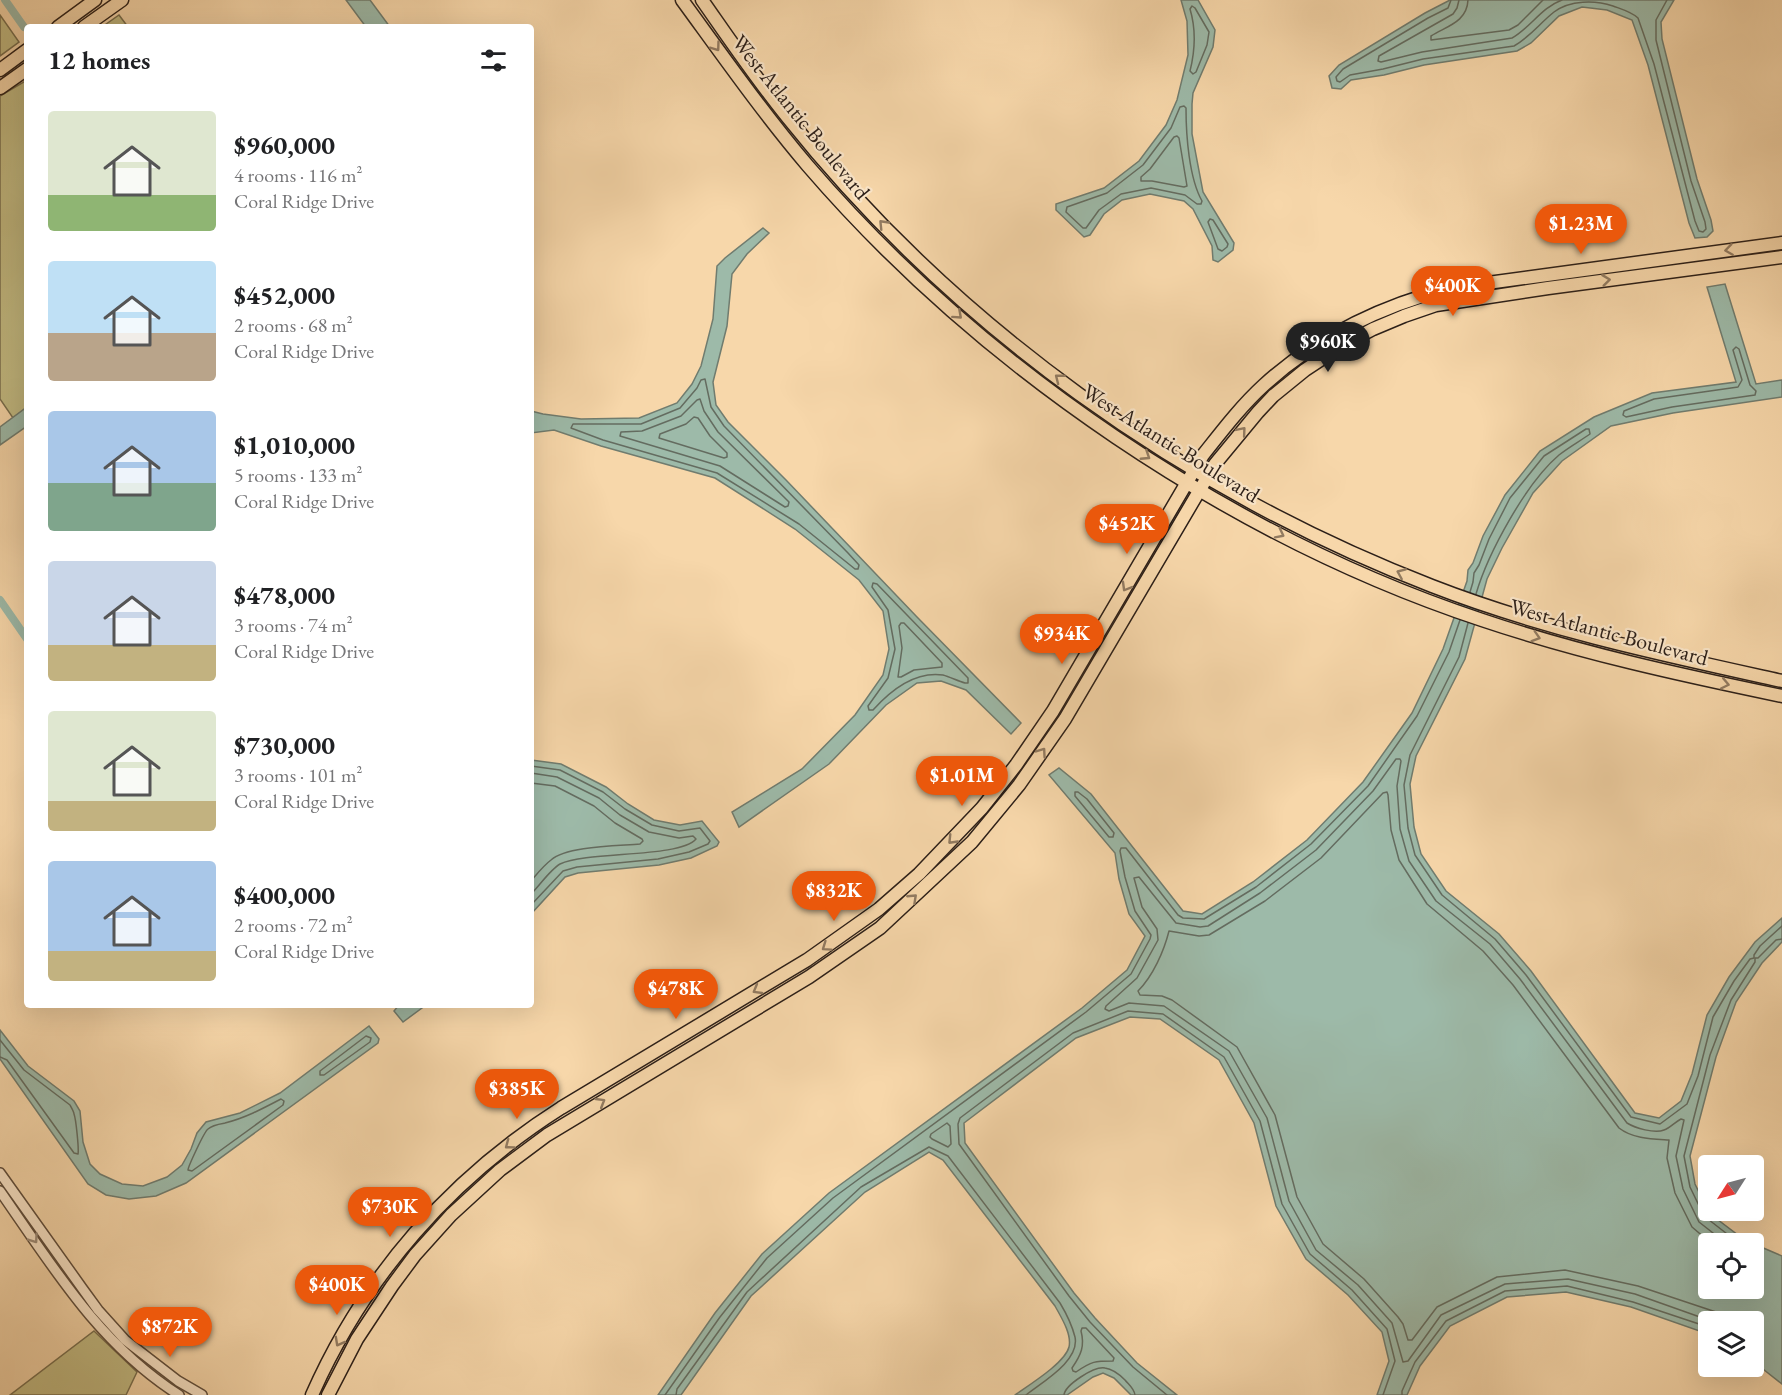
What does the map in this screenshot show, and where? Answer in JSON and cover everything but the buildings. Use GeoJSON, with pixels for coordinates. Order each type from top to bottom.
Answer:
{"type":"FeatureCollection","features":[{"type":"Feature","properties":{"kind":"main road"},"geometry":{"type":"LineString","coordinates":[[62,24],[94,0]]}},
{"type":"Feature","properties":{"kind":"main road"},"geometry":{"type":"LineString","coordinates":[[88,24],[122,0]]}},
{"type":"Feature","properties":{"kind":"main road","name":"West Atlantic Boulevard"},"geometry":{"type":"LineString","coordinates":[[682,0],[752,97],[809,167],[914,276],[975,330],[1053,393],[1187,482],[1275,532],[1312,550],[1361,573],[1480,620],[1631,663],[1782,696]]}},
{"type":"Feature","properties":{"kind":"main road","name":"West Atlantic Boulevard"},"geometry":{"type":"LineString","coordinates":[[702,0],[793,124],[852,193],[924,266],[990,324],[1070,387],[1194,470],[1273,515],[1323,539],[1408,577],[1455,594],[1518,616],[1629,647],[1782,681]]}},
{"type":"Feature","properties":{"kind":"main road"},"geometry":{"type":"LineString","coordinates":[[0,70],[24,52]]}},
{"type":"Feature","properties":{"kind":"main road"},"geometry":{"type":"LineString","coordinates":[[0,88],[24,71]]}},
{"type":"Feature","properties":{"kind":"main road"},"geometry":{"type":"LineString","coordinates":[[328,1395],[357,1339],[415,1255],[451,1215],[500,1170],[546,1135],[809,977],[880,928],[972,842],[1019,785],[1065,719],[1207,477],[1237,436],[1273,396],[1305,370],[1343,345],[1383,324],[1436,305],[1547,281],[1782,243]]}},
{"type":"Feature","properties":{"kind":"main road"},"geometry":{"type":"LineString","coordinates":[[312,1395],[343,1334],[379,1277],[403,1245],[491,1158],[561,1108],[807,960],[879,909],[919,874],[951,841],[1001,784],[1053,711],[1194,470],[1232,418],[1263,386],[1298,357],[1343,328],[1383,309],[1451,288],[1547,281],[1782,257]]}},
{"type":"Feature","properties":{"kind":"main road"},"geometry":{"type":"LineString","coordinates":[[1514,631],[1518,616]]}},
{"type":"Feature","properties":{"kind":"street"},"geometry":{"type":"LineString","coordinates":[[0,1173],[93,1303],[125,1340],[178,1381],[202,1395]]}},
{"type":"Feature","properties":{"kind":"street"},"geometry":{"type":"LineString","coordinates":[[0,1191],[72,1294],[103,1332],[140,1367],[179,1395]]}},
{"type":"Feature","properties":{"kind":"shaded area"},"geometry":{"type":"Polygon","coordinates":[[[0,15],[19,42],[0,56],[0,15]]]}},
{"type":"Feature","properties":{"kind":"shaded area"},"geometry":{"type":"Polygon","coordinates":[[[119,15],[126,24],[106,24],[119,15]]]}},
{"type":"Feature","properties":{"kind":"shaded area"},"geometry":{"type":"Polygon","coordinates":[[[24,82],[24,409],[13,418],[0,399],[0,96],[24,82]]]}},
{"type":"Feature","properties":{"kind":"shaded area"},"geometry":{"type":"Polygon","coordinates":[[[94,1331],[137,1372],[126,1395],[10,1395],[94,1331]]]}},
{"type":"Feature","properties":{"kind":"water"},"geometry":{"type":"Polygon","coordinates":[[[346,0],[370,0],[388,24],[364,24],[346,0]]]}},
{"type":"Feature","properties":{"kind":"water"},"geometry":{"type":"Polygon","coordinates":[[[1181,0],[1198,0],[1215,30],[1213,47],[1193,93],[1192,134],[1203,192],[1234,243],[1233,250],[1218,262],[1213,260],[1212,246],[1193,209],[1184,201],[1150,194],[1122,200],[1104,214],[1090,235],[1084,237],[1056,210],[1056,204],[1104,188],[1139,161],[1166,125],[1177,100],[1188,55],[1187,21],[1181,0]]]}},
{"type":"Feature","properties":{"kind":"water"},"geometry":{"type":"Polygon","coordinates":[[[1450,0],[1674,0],[1661,22],[1662,39],[1697,179],[1713,231],[1707,237],[1695,238],[1689,223],[1648,65],[1632,20],[1607,10],[1582,7],[1559,16],[1531,43],[1517,51],[1424,65],[1351,80],[1341,89],[1332,88],[1329,76],[1339,65],[1450,0]]]}},
{"type":"Feature","properties":{"kind":"water"},"geometry":{"type":"Polygon","coordinates":[[[763,228],[769,233],[747,254],[732,274],[727,326],[713,382],[716,405],[728,422],[1021,723],[1011,734],[966,690],[941,681],[917,683],[886,705],[829,764],[739,827],[732,812],[802,769],[855,715],[883,675],[889,649],[883,611],[859,580],[795,529],[715,478],[601,446],[554,430],[534,433],[534,412],[581,419],[639,418],[677,403],[692,384],[701,366],[713,319],[717,266],[763,228]]]}},
{"type":"Feature","properties":{"kind":"water"},"geometry":{"type":"Polygon","coordinates":[[[1725,284],[1756,384],[1782,380],[1782,397],[1673,413],[1611,426],[1562,461],[1533,493],[1487,579],[1465,659],[1416,756],[1410,784],[1414,827],[1421,854],[1446,891],[1499,934],[1531,971],[1635,1113],[1659,1118],[1681,1101],[1692,1074],[1707,1015],[1729,977],[1755,942],[1782,918],[1782,942],[1762,963],[1736,1002],[1716,1057],[1690,1156],[1698,1190],[1698,1221],[1720,1221],[1735,1233],[1698,1233],[1698,1299],[1764,1299],[1764,1248],[1782,1256],[1782,1384],[1764,1370],[1764,1311],[1698,1311],[1698,1330],[1631,1307],[1566,1292],[1507,1297],[1450,1326],[1420,1366],[1407,1395],[1377,1395],[1389,1361],[1382,1332],[1348,1295],[1306,1259],[1276,1206],[1254,1123],[1219,1060],[1160,1019],[1130,1017],[1076,1038],[964,1123],[965,1143],[1074,1293],[1095,1318],[1137,1363],[1177,1395],[1131,1395],[1114,1378],[1103,1373],[1093,1377],[1067,1395],[1015,1395],[1061,1360],[1069,1347],[1067,1331],[1055,1306],[943,1160],[929,1152],[865,1192],[751,1296],[681,1395],[658,1395],[715,1313],[762,1254],[829,1193],[1082,1008],[1127,970],[1145,936],[1129,914],[1119,879],[1115,853],[1049,775],[1059,768],[1091,794],[1183,911],[1202,914],[1253,882],[1307,840],[1363,782],[1412,713],[1443,649],[1467,581],[1468,570],[1483,536],[1505,495],[1540,451],[1594,417],[1652,393],[1736,382],[1707,287],[1725,284]]]}},
{"type":"Feature","properties":{"kind":"water"},"geometry":{"type":"Polygon","coordinates":[[[24,409],[24,428],[0,445],[0,427],[24,409]]]}},
{"type":"Feature","properties":{"kind":"water"},"geometry":{"type":"Polygon","coordinates":[[[534,760],[561,764],[606,787],[654,820],[680,825],[702,821],[719,842],[717,846],[691,858],[659,865],[578,873],[565,877],[534,911],[534,760]]]}},
{"type":"Feature","properties":{"kind":"water"},"geometry":{"type":"Polygon","coordinates":[[[396,1008],[422,1008],[403,1022],[394,1011],[396,1008]]]}},
{"type":"Feature","properties":{"kind":"water"},"geometry":{"type":"Polygon","coordinates":[[[369,1026],[379,1039],[378,1043],[186,1183],[156,1196],[129,1199],[106,1195],[88,1184],[0,1059],[0,1030],[28,1066],[74,1101],[80,1111],[83,1142],[90,1164],[100,1174],[122,1184],[143,1186],[167,1177],[182,1165],[197,1133],[206,1122],[240,1113],[280,1093],[369,1026]]]}},
{"type":"Feature","properties":{"kind":"waterway"},"geometry":{"type":"LineString","coordinates":[[5,0],[24,27]]}},
{"type":"Feature","properties":{"kind":"waterway"},"geometry":{"type":"LineString","coordinates":[[0,600],[24,635]]}}]}
